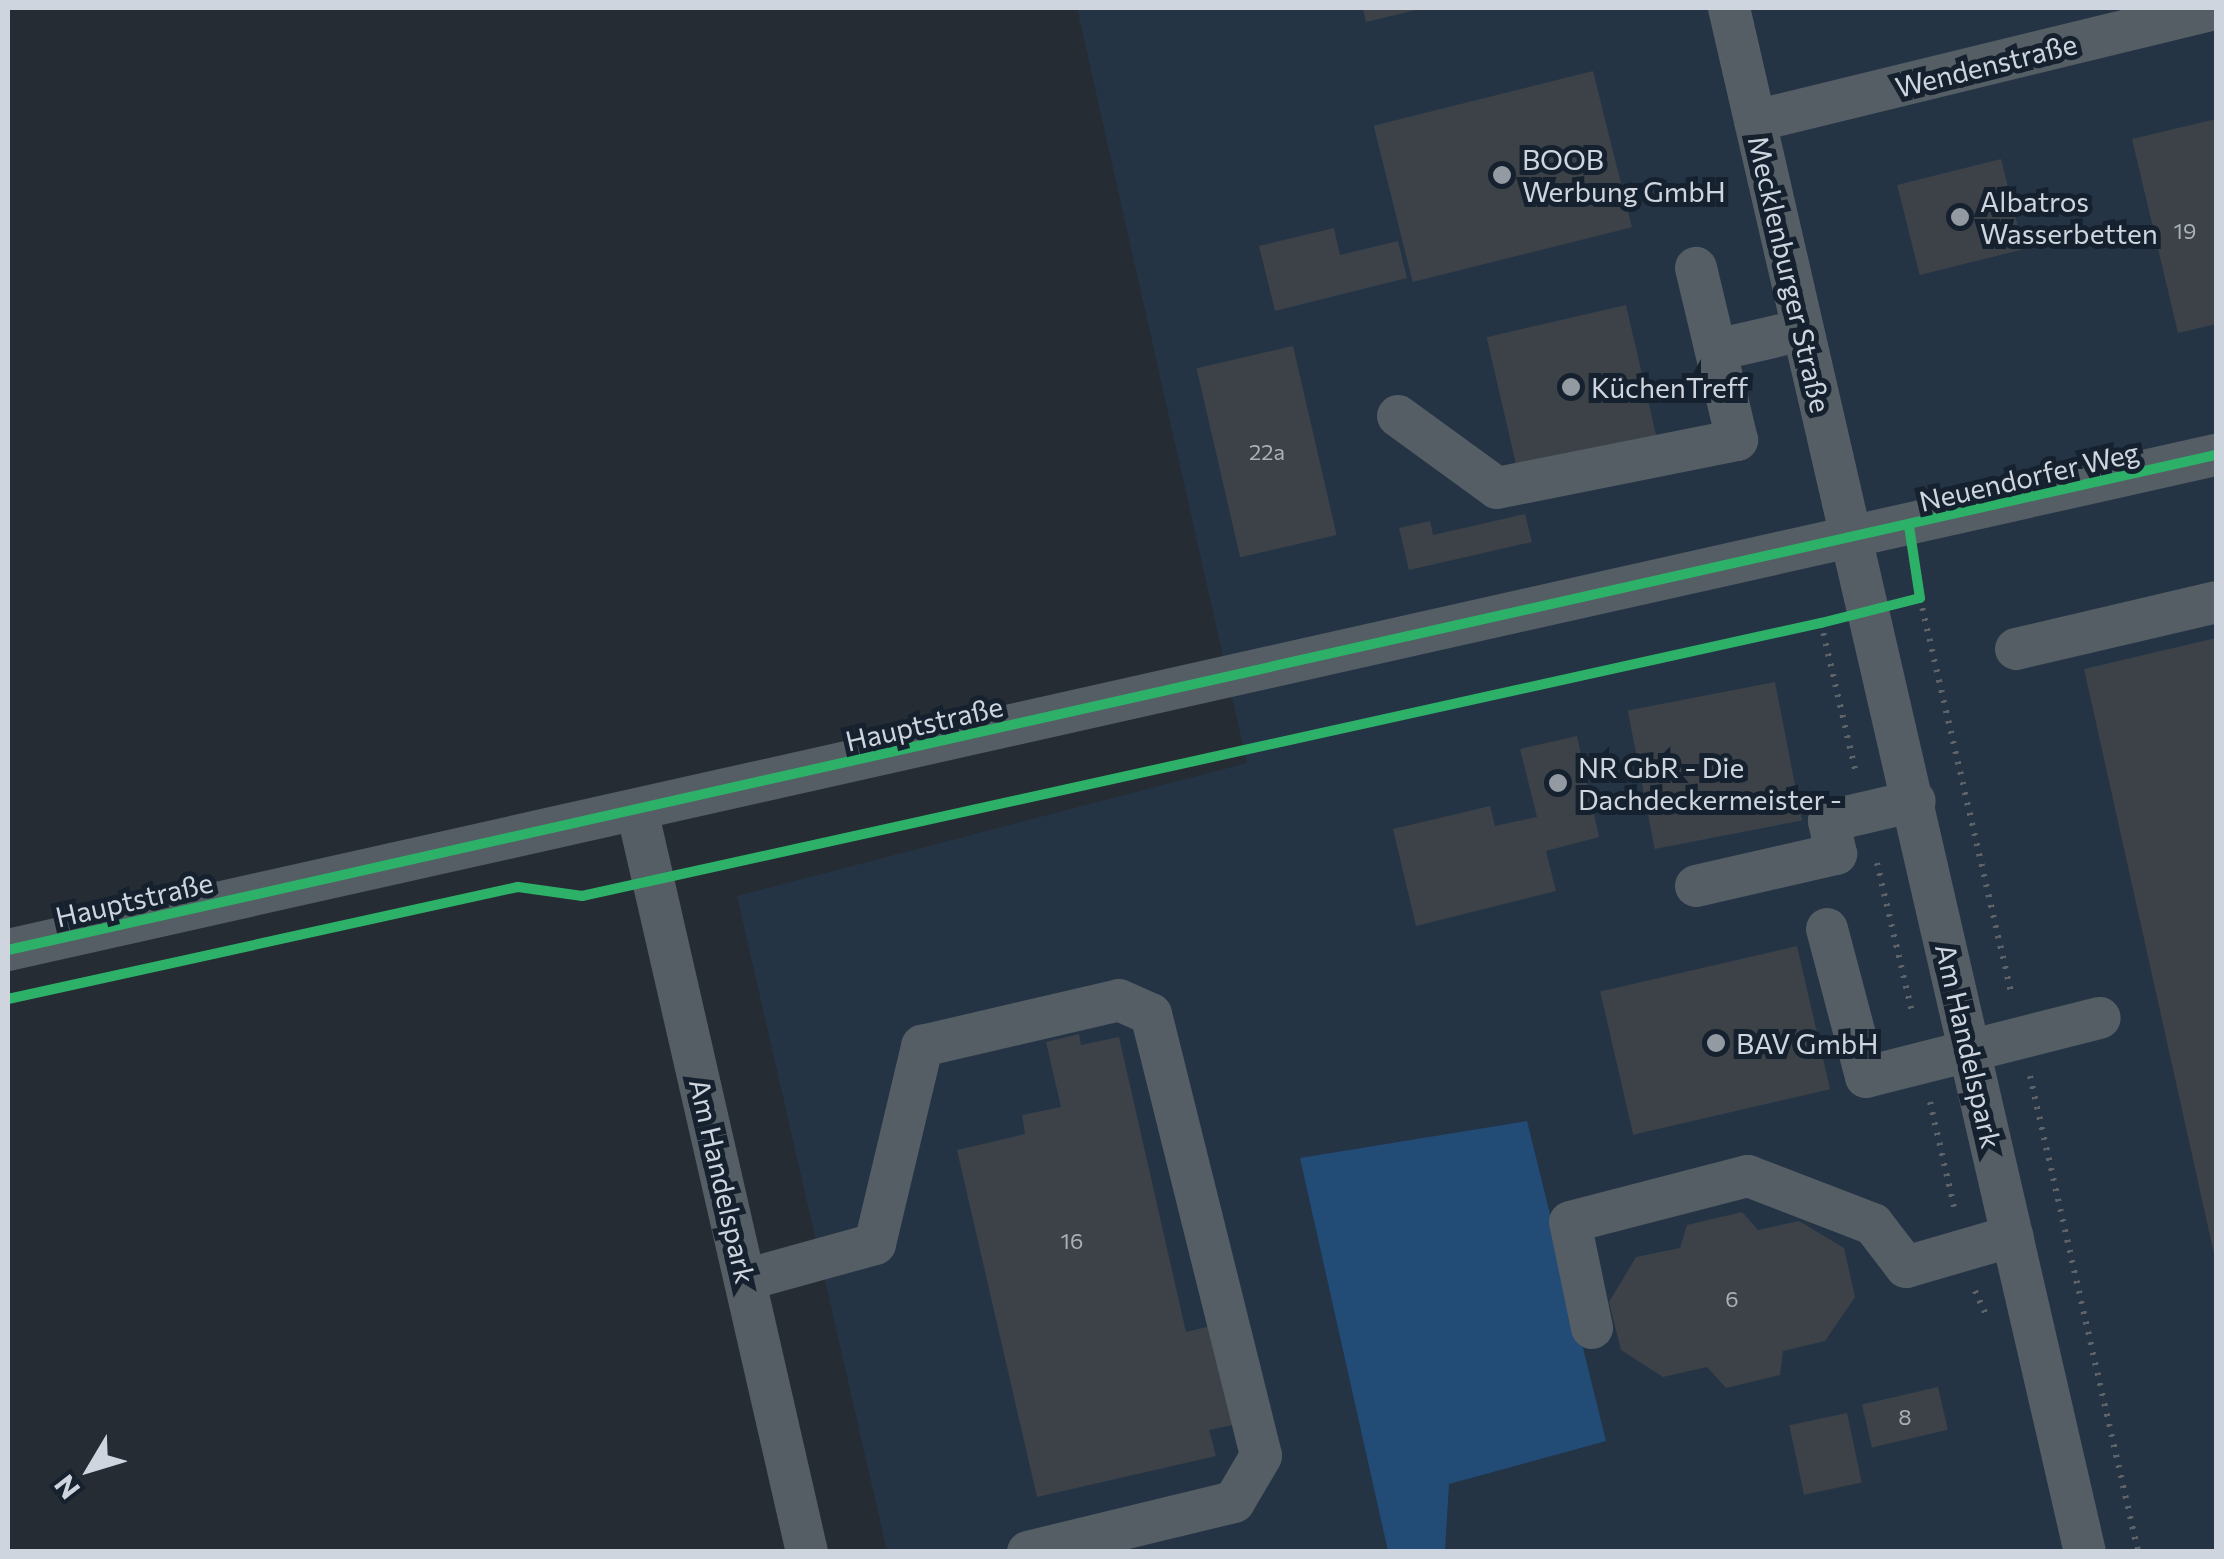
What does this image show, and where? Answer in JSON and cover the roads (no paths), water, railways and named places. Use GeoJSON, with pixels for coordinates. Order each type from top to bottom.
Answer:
{"type":"FeatureCollection","features":[{"type":"Feature","properties":{"kind":"street","name":"Mecklenburger Straße"},"geometry":{"type":"LineString","coordinates":[[1729,8],[1851,542]]}},
{"type":"Feature","properties":{"kind":"street","name":"Wendenstraße"},"geometry":{"type":"LineString","coordinates":[[1755,120],[2216,9]]}},
{"type":"Feature","properties":{"kind":"street"},"geometry":{"type":"LineString","coordinates":[[1398,416],[1496,488],[1737,440],[1696,268]]}},
{"type":"Feature","properties":{"kind":"street"},"geometry":{"type":"LineString","coordinates":[[1716,350],[1803,330]]}},
{"type":"Feature","properties":{"kind":"street","name":"Neuendorfer Weg"},"geometry":{"type":"LineString","coordinates":[[1851,542],[2216,455]]}},
{"type":"Feature","properties":{"kind":"street","name":"Am Handelspark"},"geometry":{"type":"LineString","coordinates":[[1851,542],[1915,800],[2085,1552]]}},
{"type":"Feature","properties":{"kind":"street","name":"Hauptstraße"},"geometry":{"type":"LineString","coordinates":[[8,950],[1851,542]]}},
{"type":"Feature","properties":{"kind":"street"},"geometry":{"type":"LineString","coordinates":[[2016,649],[2216,602]]}},
{"type":"Feature","properties":{"kind":"street"},"geometry":{"type":"LineString","coordinates":[[1696,886],[1836,854],[1828,821],[1915,800]]}},
{"type":"Feature","properties":{"kind":"street","name":"Am Handelspark"},"geometry":{"type":"LineString","coordinates":[[637,810],[807,1552]]}},
{"type":"Feature","properties":{"kind":"street"},"geometry":{"type":"LineString","coordinates":[[1828,929],[1866,1078],[2100,1018]]}},
{"type":"Feature","properties":{"kind":"street"},"geometry":{"type":"LineString","coordinates":[[745,1280],[875,1244],[922,1046],[1119,1000],[1151,1014],[1261,1456],[1234,1502],[1126,1540],[1028,1552]]}},
{"type":"Feature","properties":{"kind":"street"},"geometry":{"type":"LineString","coordinates":[[1592,1328],[1570,1222],[1748,1176],[1872,1224],[1906,1267],[2012,1236]]}},
{"type":"Feature","properties":{"kind":"place","name":"BOOB Werbung GmbH"},"geometry":{"type":"Point","coordinates":[1502,175]}},
{"type":"Feature","properties":{"kind":"place","name":"Albatros Wasserbetten"},"geometry":{"type":"Point","coordinates":[1960,217]}},
{"type":"Feature","properties":{"kind":"place","name":"KüchenTreff"},"geometry":{"type":"Point","coordinates":[1571,387]}},
{"type":"Feature","properties":{"kind":"place","name":"NR GbR - Die Dachdeckermeister -"},"geometry":{"type":"Point","coordinates":[1558,783]}},
{"type":"Feature","properties":{"kind":"place","name":"BAV GmbH"},"geometry":{"type":"Point","coordinates":[1716,1043]}}]}
